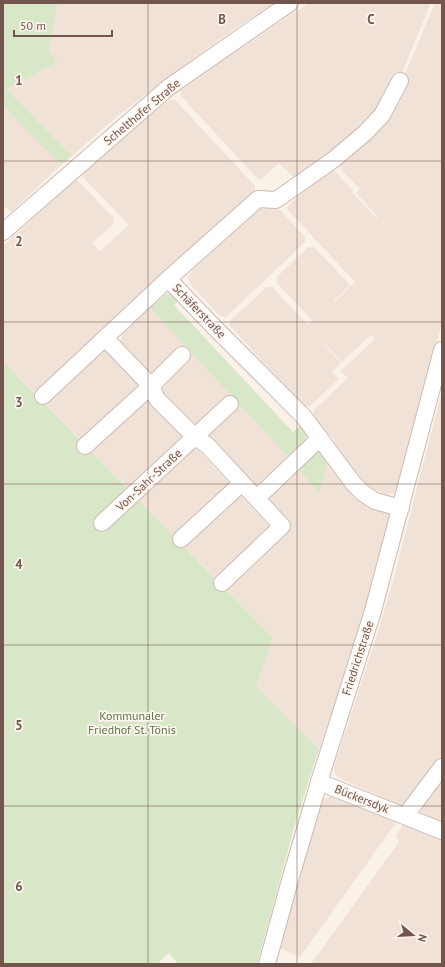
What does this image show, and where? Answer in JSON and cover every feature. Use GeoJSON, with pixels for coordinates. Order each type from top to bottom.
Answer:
{"type":"FeatureCollection","features":[{"type":"Feature","properties":{"kind":"street","name":"Schelthofer Straße"},"geometry":{"type":"LineString","coordinates":[[3,232],[169,87],[290,3]]}},
{"type":"Feature","properties":{"kind":"street","name":"Schäferstraße"},"geometry":{"type":"LineString","coordinates":[[400,81],[382,115],[366,133],[333,160],[276,200],[258,199],[168,279],[304,417],[353,484],[375,501],[400,508]]}},
{"type":"Feature","properties":{"kind":"street"},"geometry":{"type":"LineString","coordinates":[[43,396],[168,279]]}},
{"type":"Feature","properties":{"kind":"street"},"geometry":{"type":"LineString","coordinates":[[105,338],[151,386],[157,399],[195,437],[207,445],[282,526],[222,584]]}},
{"type":"Feature","properties":{"kind":"street","name":"Friedrichstraße"},"geometry":{"type":"LineString","coordinates":[[267,964],[319,782],[374,611],[442,350]]}},
{"type":"Feature","properties":{"kind":"street"},"geometry":{"type":"LineString","coordinates":[[85,446],[151,386],[182,355]]}},
{"type":"Feature","properties":{"kind":"street","name":"Von-Sahr-Straße"},"geometry":{"type":"LineString","coordinates":[[102,523],[230,404]]}},
{"type":"Feature","properties":{"kind":"street"},"geometry":{"type":"LineString","coordinates":[[257,498],[320,438]]}},
{"type":"Feature","properties":{"kind":"street"},"geometry":{"type":"LineString","coordinates":[[180,539],[242,483]]}},
{"type":"Feature","properties":{"kind":"street","name":"Bückersdyk"},"geometry":{"type":"LineString","coordinates":[[405,816],[442,766]]}},
{"type":"Feature","properties":{"kind":"street","name":"Bückersdyk"},"geometry":{"type":"LineString","coordinates":[[319,782],[442,831]]}},
{"type":"Feature","properties":{"kind":"shaded area"},"geometry":{"type":"Polygon","coordinates":[[[58,3],[274,3],[169,76],[108,124],[72,156],[6,89],[58,62],[49,51],[58,3]]]}},
{"type":"Feature","properties":{"kind":"shaded area"},"geometry":{"type":"Polygon","coordinates":[[[309,3],[431,3],[400,77],[377,113],[329,158],[296,178],[279,163],[261,179],[257,178],[181,96],[181,91],[225,59],[309,3]]]}},
{"type":"Feature","properties":{"kind":"shaded area"},"geometry":{"type":"Polygon","coordinates":[[[435,3],[442,3],[442,323],[399,486],[394,493],[385,494],[373,489],[363,482],[330,435],[313,416],[314,410],[348,378],[341,371],[375,339],[371,335],[342,362],[323,343],[341,363],[332,372],[339,379],[310,406],[304,406],[230,326],[230,321],[267,287],[272,287],[308,325],[312,320],[277,283],[277,277],[308,247],[314,247],[350,285],[334,301],[335,302],[355,282],[287,208],[317,179],[333,169],[376,218],[378,217],[356,193],[360,189],[341,169],[341,161],[386,119],[435,3]]]}},
{"type":"Feature","properties":{"kind":"shaded area"},"geometry":{"type":"Polygon","coordinates":[[[169,100],[175,100],[255,186],[255,192],[37,395],[5,363],[3,364],[3,246],[76,179],[114,218],[113,224],[92,243],[100,251],[129,225],[81,175],[169,100]]]}},
{"type":"Feature","properties":{"kind":"shaded area"},"geometry":{"type":"Polygon","coordinates":[[[3,106],[61,165],[11,212],[3,205],[3,106]]]}},
{"type":"Feature","properties":{"kind":"shaded area"},"geometry":{"type":"Polygon","coordinates":[[[270,205],[280,210],[305,237],[305,242],[226,317],[220,316],[191,285],[188,278],[192,271],[258,209],[270,205]]]}},
{"type":"Feature","properties":{"kind":"shaded area"},"geometry":{"type":"Polygon","coordinates":[[[150,308],[187,347],[156,376],[152,377],[122,348],[120,341],[123,334],[150,308]]]}},
{"type":"Feature","properties":{"kind":"shaded area"},"geometry":{"type":"Polygon","coordinates":[[[101,349],[105,350],[138,385],[139,389],[84,443],[42,401],[101,349]]]}},
{"type":"Feature","properties":{"kind":"shaded area"},"geometry":{"type":"Polygon","coordinates":[[[192,353],[232,396],[205,422],[197,425],[190,421],[161,390],[160,385],[162,381],[192,353]]]}},
{"type":"Feature","properties":{"kind":"shaded area"},"geometry":{"type":"Polygon","coordinates":[[[442,391],[442,759],[407,808],[339,778],[335,774],[334,767],[392,585],[442,391]]]}},
{"type":"Feature","properties":{"kind":"shaded area"},"geometry":{"type":"Polygon","coordinates":[[[147,397],[181,431],[183,438],[130,491],[89,449],[147,397]]]}},
{"type":"Feature","properties":{"kind":"shaded area"},"geometry":{"type":"Polygon","coordinates":[[[238,402],[288,457],[261,482],[254,485],[209,441],[207,434],[238,402]]]}},
{"type":"Feature","properties":{"kind":"shaded area"},"geometry":{"type":"Polygon","coordinates":[[[193,448],[199,451],[231,486],[177,539],[136,497],[193,448]]]}},
{"type":"Feature","properties":{"kind":"shaded area"},"geometry":{"type":"Polygon","coordinates":[[[328,460],[391,517],[364,623],[319,749],[256,686],[273,638],[224,587],[289,527],[267,499],[297,468],[328,460]]]}},
{"type":"Feature","properties":{"kind":"shaded area"},"geometry":{"type":"Polygon","coordinates":[[[239,495],[269,526],[271,530],[219,582],[183,545],[239,495]]]}},
{"type":"Feature","properties":{"kind":"shaded area"},"geometry":{"type":"Polygon","coordinates":[[[442,774],[442,824],[423,816],[420,804],[442,774]]]}},
{"type":"Feature","properties":{"kind":"shaded area"},"geometry":{"type":"Polygon","coordinates":[[[337,795],[397,821],[300,957],[279,948],[323,799],[337,795]]]}},
{"type":"Feature","properties":{"kind":"shaded area"},"geometry":{"type":"Polygon","coordinates":[[[404,824],[442,839],[442,964],[311,964],[399,842],[396,836],[404,824]]]}},
{"type":"Feature","properties":{"kind":"green space"},"geometry":{"type":"Polygon","coordinates":[[[3,3],[58,3],[49,51],[58,62],[6,89],[72,156],[61,165],[3,106],[3,3]]]}},
{"type":"Feature","properties":{"kind":"green space"},"geometry":{"type":"Polygon","coordinates":[[[172,292],[182,298],[174,305],[293,432],[301,425],[304,429],[307,436],[304,443],[288,457],[150,308],[165,295],[172,292]]]}},
{"type":"Feature","properties":{"kind":"green space","name":"Kommunaler Friedhof St. Tönis"},"geometry":{"type":"Polygon","coordinates":[[[4,362],[273,638],[256,686],[319,749],[295,824],[257,964],[178,964],[169,953],[157,964],[3,964],[4,362]]]}},
{"type":"Feature","properties":{"kind":"green space"},"geometry":{"type":"Polygon","coordinates":[[[318,452],[324,454],[328,460],[319,492],[297,468],[311,455],[318,452]]]}}]}
